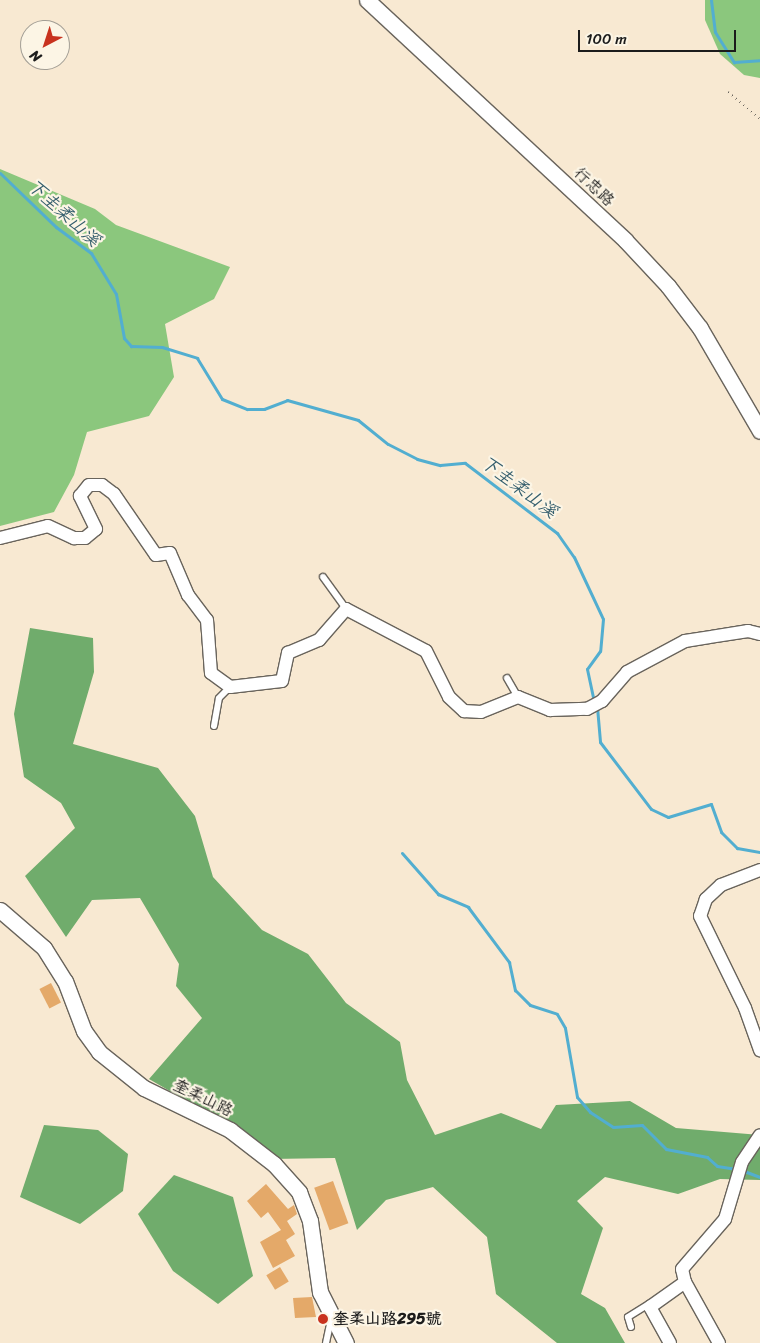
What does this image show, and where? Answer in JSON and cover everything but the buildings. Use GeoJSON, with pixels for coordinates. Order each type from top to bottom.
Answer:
{"type":"FeatureCollection","features":[{"type":"Feature","properties":{"kind":"street","name":"行忠路"},"geometry":{"type":"LineString","coordinates":[[367,0],[625,240],[668,286],[700,328],[760,431]]}},
{"type":"Feature","properties":{"kind":"street"},"geometry":{"type":"LineString","coordinates":[[0,538],[48,526],[74,538],[85,538],[96,529],[80,496],[89,485],[102,485],[114,494],[156,555],[170,553],[188,595],[207,620],[211,674],[230,687],[282,681],[288,654],[319,640],[346,609],[426,651],[450,697],[464,712],[481,712],[518,697],[550,710],[587,709],[602,701],[628,672],[686,641],[748,631],[760,634]]}},
{"type":"Feature","properties":{"kind":"street"},"geometry":{"type":"LineString","coordinates":[[760,870],[721,885],[706,899],[700,916],[745,1008],[760,1050]]}},
{"type":"Feature","properties":{"kind":"street","name":"奎柔山路"},"geometry":{"type":"LineString","coordinates":[[0,910],[44,948],[65,981],[84,1031],[99,1052],[144,1088],[230,1130],[274,1164],[299,1192],[310,1221],[320,1292],[331,1318],[346,1343]]}},
{"type":"Feature","properties":{"kind":"street"},"geometry":{"type":"LineString","coordinates":[[719,1343],[685,1282],[682,1269],[725,1219],[742,1162],[760,1136]]}},
{"type":"Feature","properties":{"kind":"street"},"geometry":{"type":"LineString","coordinates":[[670,1343],[650,1314],[653,1301],[685,1282]]}},
{"type":"Feature","properties":{"kind":"lane"},"geometry":{"type":"LineString","coordinates":[[323,577],[346,609]]}},
{"type":"Feature","properties":{"kind":"lane"},"geometry":{"type":"LineString","coordinates":[[507,678],[518,697]]}},
{"type":"Feature","properties":{"kind":"lane"},"geometry":{"type":"LineString","coordinates":[[214,726],[218,698],[230,687]]}},
{"type":"Feature","properties":{"kind":"lane"},"geometry":{"type":"LineString","coordinates":[[631,1326],[628,1317],[653,1301]]}},
{"type":"Feature","properties":{"kind":"lane"},"geometry":{"type":"LineString","coordinates":[[326,1343],[331,1318]]}},
{"type":"Feature","properties":{"kind":"path"},"geometry":{"type":"LineString","coordinates":[[728,92],[760,119]]}},
{"type":"Feature","properties":{"kind":"green space"},"geometry":{"type":"Polygon","coordinates":[[[705,0],[760,0],[760,78],[744,75],[720,54],[705,20],[705,0]]]}},
{"type":"Feature","properties":{"kind":"green space"},"geometry":{"type":"Polygon","coordinates":[[[0,169],[95,209],[116,225],[230,267],[214,299],[165,324],[174,377],[149,416],[87,432],[74,475],[54,512],[0,526],[0,169]]]}},
{"type":"Feature","properties":{"kind":"green space"},"geometry":{"type":"Polygon","coordinates":[[[30,628],[93,638],[94,672],[73,744],[158,768],[195,816],[213,877],[262,930],[308,954],[346,1003],[400,1042],[407,1080],[435,1135],[501,1113],[541,1129],[556,1105],[630,1101],[676,1128],[760,1135],[760,1180],[720,1179],[678,1194],[605,1177],[577,1201],[603,1228],[581,1294],[605,1308],[625,1343],[557,1343],[496,1294],[487,1237],[433,1187],[386,1200],[357,1230],[335,1158],[271,1159],[230,1126],[149,1079],[202,1018],[176,986],[179,964],[140,898],[92,900],[66,937],[25,876],[75,828],[61,803],[24,777],[14,714],[30,628]]]}},
{"type":"Feature","properties":{"kind":"green space"},"geometry":{"type":"Polygon","coordinates":[[[44,1125],[98,1130],[128,1154],[123,1191],[80,1224],[20,1197],[44,1125]]]}},
{"type":"Feature","properties":{"kind":"green space"},"geometry":{"type":"Polygon","coordinates":[[[174,1175],[233,1197],[253,1276],[218,1304],[173,1271],[138,1214],[174,1175]]]}},
{"type":"Feature","properties":{"kind":"waterway"},"geometry":{"type":"LineString","coordinates":[[711,0],[715,32],[734,62],[760,60]]}},
{"type":"Feature","properties":{"kind":"waterway","name":"下圭柔山溪"},"geometry":{"type":"LineString","coordinates":[[0,173],[56,227],[91,253],[116,294],[124,338],[131,346],[162,347],[197,358],[222,399],[247,409],[264,409],[287,400],[358,420],[388,444],[417,459],[440,465],[465,463],[557,533],[574,557],[603,619],[600,651],[587,669],[594,701]]}},
{"type":"Feature","properties":{"kind":"waterway","name":"下圭柔山溪"},"geometry":{"type":"LineString","coordinates":[[597,707],[600,742],[651,809],[668,817],[711,804],[721,832],[737,848],[760,852]]}},
{"type":"Feature","properties":{"kind":"waterway"},"geometry":{"type":"LineString","coordinates":[[402,853],[438,894],[468,907],[509,962],[515,990],[530,1005],[557,1014],[565,1028],[577,1097],[590,1112],[613,1127],[642,1125],[666,1149],[707,1157],[717,1166],[735,1169]]}},
{"type":"Feature","properties":{"kind":"waterway"},"geometry":{"type":"LineString","coordinates":[[744,1171],[760,1177]]}},
{"type":"Feature","properties":{"kind":"place","name":"奎柔山路295號"},"geometry":{"type":"Point","coordinates":[323,1319]}}]}
